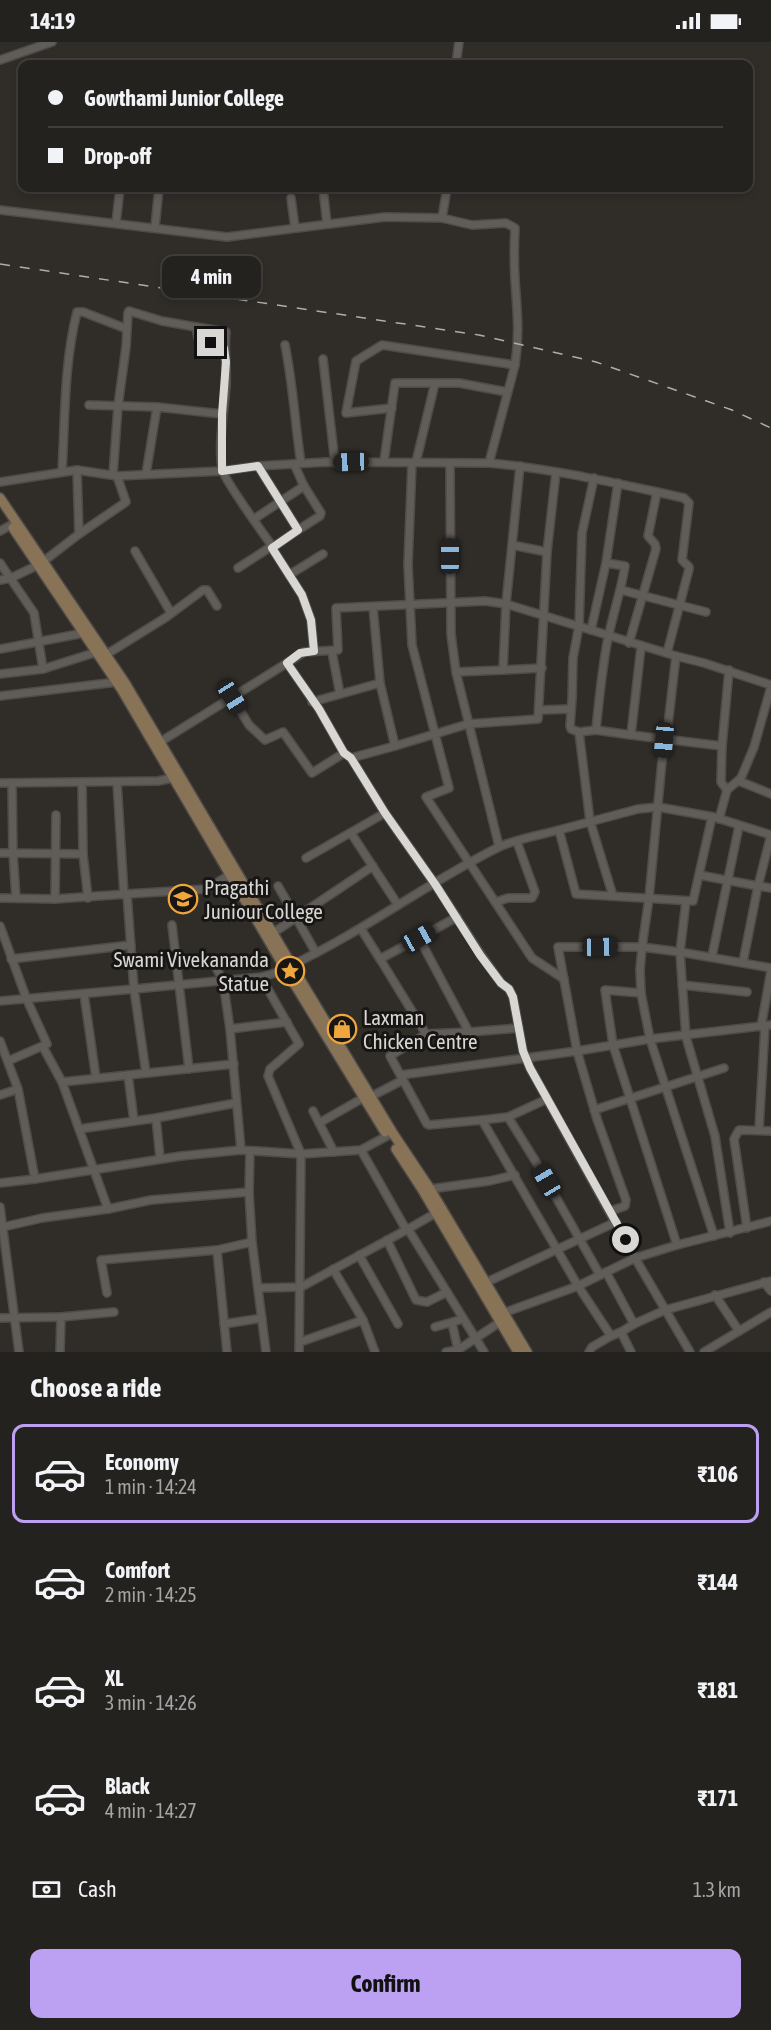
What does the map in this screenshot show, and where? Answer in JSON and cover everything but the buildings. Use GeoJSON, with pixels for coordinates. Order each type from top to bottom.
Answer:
{"type":"FeatureCollection","features":[{"type":"Feature","properties":{"kind":"main road"},"geometry":{"type":"LineString","coordinates":[[0,498],[84,633],[102,653],[173,778],[367,1097],[430,1189],[487,1282],[518,1352]]}},
{"type":"Feature","properties":{"kind":"main road"},"geometry":{"type":"LineString","coordinates":[[0,509],[41,563],[160,742],[273,933],[289,967]]}},
{"type":"Feature","properties":{"kind":"main road"},"geometry":{"type":"LineString","coordinates":[[367,1097],[387,1136],[501,1318],[526,1352]]}},
{"type":"Feature","properties":{"kind":"street"},"geometry":{"type":"LineString","coordinates":[[0,60],[52,42]]}},
{"type":"Feature","properties":{"kind":"street"},"geometry":{"type":"LineString","coordinates":[[457,60],[459,42]]}},
{"type":"Feature","properties":{"kind":"street"},"geometry":{"type":"LineString","coordinates":[[116,223],[120,192]]}},
{"type":"Feature","properties":{"kind":"street"},"geometry":{"type":"LineString","coordinates":[[155,227],[159,192]]}},
{"type":"Feature","properties":{"kind":"street"},"geometry":{"type":"LineString","coordinates":[[323,192],[327,224]]}},
{"type":"Feature","properties":{"kind":"street"},"geometry":{"type":"LineString","coordinates":[[442,218],[446,192]]}},
{"type":"Feature","properties":{"kind":"street"},"geometry":{"type":"LineString","coordinates":[[291,198],[295,228]]}},
{"type":"Feature","properties":{"kind":"street"},"geometry":{"type":"LineString","coordinates":[[0,210],[227,237],[385,217],[442,218],[472,225],[506,223],[515,228],[515,282],[519,315],[519,344],[489,463]]}},
{"type":"Feature","properties":{"kind":"street"},"geometry":{"type":"LineString","coordinates":[[0,580],[11,578],[41,563],[126,502],[115,475],[118,406],[129,311],[162,321],[226,332],[222,471],[272,546],[238,568]]}},
{"type":"Feature","properties":{"kind":"street"},"geometry":{"type":"LineString","coordinates":[[62,472],[67,385],[77,312],[83,312],[127,329]]}},
{"type":"Feature","properties":{"kind":"street"},"geometry":{"type":"LineString","coordinates":[[196,327],[198,338],[224,348]]}},
{"type":"Feature","properties":{"kind":"street"},"geometry":{"type":"LineString","coordinates":[[285,345],[292,379],[297,464],[304,486],[321,513],[320,516],[272,548],[302,595],[307,608],[314,651]]}},
{"type":"Feature","properties":{"kind":"street"},"geometry":{"type":"LineString","coordinates":[[392,408],[346,412],[356,361],[382,345],[515,364]]}},
{"type":"Feature","properties":{"kind":"street"},"geometry":{"type":"LineString","coordinates":[[323,359],[335,463]]}},
{"type":"Feature","properties":{"kind":"street"},"geometry":{"type":"LineString","coordinates":[[384,461],[395,383],[459,383],[507,392]]}},
{"type":"Feature","properties":{"kind":"street"},"geometry":{"type":"LineString","coordinates":[[435,383],[414,463],[408,565],[412,645],[449,788],[426,797],[532,958],[564,979]]}},
{"type":"Feature","properties":{"kind":"street"},"geometry":{"type":"LineString","coordinates":[[89,405],[157,407],[222,414]]}},
{"type":"Feature","properties":{"kind":"street"},"geometry":{"type":"LineString","coordinates":[[146,474],[157,407]]}},
{"type":"Feature","properties":{"kind":"street"},"geometry":{"type":"LineString","coordinates":[[0,482],[77,470],[115,475],[384,461],[489,463],[594,478],[684,498],[689,503],[682,560],[689,569],[667,654]]}},
{"type":"Feature","properties":{"kind":"street"},"geometry":{"type":"LineString","coordinates":[[450,464],[451,634],[456,672],[499,846]]}},
{"type":"Feature","properties":{"kind":"street"},"geometry":{"type":"LineString","coordinates":[[258,466],[298,530]]}},
{"type":"Feature","properties":{"kind":"street"},"geometry":{"type":"LineString","coordinates":[[503,670],[506,604],[520,466]]}},
{"type":"Feature","properties":{"kind":"street"},"geometry":{"type":"LineString","coordinates":[[77,470],[79,534]]}},
{"type":"Feature","properties":{"kind":"street"},"geometry":{"type":"LineString","coordinates":[[232,697],[249,725],[265,740],[283,732],[312,773],[347,755],[395,746],[468,724],[538,719],[547,552],[556,472]]}},
{"type":"Feature","properties":{"kind":"street"},"geometry":{"type":"LineString","coordinates":[[594,478],[582,533],[579,626],[573,658],[570,728],[579,732],[596,730],[722,746]]}},
{"type":"Feature","properties":{"kind":"street"},"geometry":{"type":"LineString","coordinates":[[591,630],[606,562],[618,483]]}},
{"type":"Feature","properties":{"kind":"street"},"geometry":{"type":"LineString","coordinates":[[254,519],[304,486]]}},
{"type":"Feature","properties":{"kind":"street"},"geometry":{"type":"LineString","coordinates":[[629,643],[656,549],[648,536],[657,492]]}},
{"type":"Feature","properties":{"kind":"street"},"geometry":{"type":"LineString","coordinates":[[0,531],[10,525]]}},
{"type":"Feature","properties":{"kind":"street"},"geometry":{"type":"LineString","coordinates":[[512,545],[547,552]]}},
{"type":"Feature","properties":{"kind":"street"},"geometry":{"type":"LineString","coordinates":[[135,551],[171,613]]}},
{"type":"Feature","properties":{"kind":"street"},"geometry":{"type":"LineString","coordinates":[[289,575],[323,554]]}},
{"type":"Feature","properties":{"kind":"street"},"geometry":{"type":"LineString","coordinates":[[596,730],[608,635],[621,590],[625,566],[606,562]]}},
{"type":"Feature","properties":{"kind":"street"},"geometry":{"type":"LineString","coordinates":[[0,563],[34,613],[43,669]]}},
{"type":"Feature","properties":{"kind":"street"},"geometry":{"type":"LineString","coordinates":[[0,674],[43,669],[102,653],[171,613],[205,590],[216,606]]}},
{"type":"Feature","properties":{"kind":"street"},"geometry":{"type":"LineString","coordinates":[[621,590],[706,612]]}},
{"type":"Feature","properties":{"kind":"street"},"geometry":{"type":"LineString","coordinates":[[160,742],[300,653],[337,651],[336,608],[485,601],[506,604],[641,647],[729,670],[767,684],[754,747],[739,781]]}},
{"type":"Feature","properties":{"kind":"street"},"geometry":{"type":"LineString","coordinates":[[373,608],[380,683],[395,746]]}},
{"type":"Feature","properties":{"kind":"street"},"geometry":{"type":"LineString","coordinates":[[0,649],[84,633]]}},
{"type":"Feature","properties":{"kind":"street"},"geometry":{"type":"LineString","coordinates":[[631,735],[641,647]]}},
{"type":"Feature","properties":{"kind":"street"},"geometry":{"type":"LineString","coordinates":[[332,652],[340,694]]}},
{"type":"Feature","properties":{"kind":"street"},"geometry":{"type":"LineString","coordinates":[[676,656],[668,725],[664,740],[649,898],[642,946],[641,993],[650,1040],[714,1236]]}},
{"type":"Feature","properties":{"kind":"street"},"geometry":{"type":"LineString","coordinates":[[287,663],[487,964],[501,983],[509,989],[513,997],[526,1058],[635,1258],[690,1352]]}},
{"type":"Feature","properties":{"kind":"street"},"geometry":{"type":"LineString","coordinates":[[456,672],[542,668]]}},
{"type":"Feature","properties":{"kind":"street"},"geometry":{"type":"LineString","coordinates":[[725,788],[721,782],[722,746],[729,670]]}},
{"type":"Feature","properties":{"kind":"street"},"geometry":{"type":"LineString","coordinates":[[0,696],[117,682]]}},
{"type":"Feature","properties":{"kind":"street"},"geometry":{"type":"LineString","coordinates":[[312,702],[380,683]]}},
{"type":"Feature","properties":{"kind":"street"},"geometry":{"type":"LineString","coordinates":[[540,710],[572,709]]}},
{"type":"Feature","properties":{"kind":"street"},"geometry":{"type":"LineString","coordinates":[[579,732],[590,821],[613,896]]}},
{"type":"Feature","properties":{"kind":"street"},"geometry":{"type":"LineString","coordinates":[[0,783],[158,782],[173,778]]}},
{"type":"Feature","properties":{"kind":"street"},"geometry":{"type":"LineString","coordinates":[[559,830],[576,894],[693,901],[725,788],[739,781],[771,794]]}},
{"type":"Feature","properties":{"kind":"street"},"geometry":{"type":"LineString","coordinates":[[117,782],[134,989],[146,1073]]}},
{"type":"Feature","properties":{"kind":"street"},"geometry":{"type":"LineString","coordinates":[[12,783],[16,898]]}},
{"type":"Feature","properties":{"kind":"street"},"geometry":{"type":"LineString","coordinates":[[82,783],[83,854],[88,898]]}},
{"type":"Feature","properties":{"kind":"street"},"geometry":{"type":"LineString","coordinates":[[0,1001],[261,977],[289,967],[361,929],[499,846],[638,809],[658,807],[715,818],[771,835],[742,962]]}},
{"type":"Feature","properties":{"kind":"street"},"geometry":{"type":"LineString","coordinates":[[306,858],[385,813]]}},
{"type":"Feature","properties":{"kind":"street"},"geometry":{"type":"LineString","coordinates":[[55,899],[56,815]]}},
{"type":"Feature","properties":{"kind":"street"},"geometry":{"type":"LineString","coordinates":[[712,957],[739,826]]}},
{"type":"Feature","properties":{"kind":"street"},"geometry":{"type":"LineString","coordinates":[[351,833],[398,905]]}},
{"type":"Feature","properties":{"kind":"street"},"geometry":{"type":"LineString","coordinates":[[496,902],[508,898],[532,898],[536,892],[516,842]]}},
{"type":"Feature","properties":{"kind":"street"},"geometry":{"type":"LineString","coordinates":[[0,854],[83,854]]}},
{"type":"Feature","properties":{"kind":"street"},"geometry":{"type":"LineString","coordinates":[[273,933],[373,866]]}},
{"type":"Feature","properties":{"kind":"street"},"geometry":{"type":"LineString","coordinates":[[0,898],[88,898],[207,889],[231,874]]}},
{"type":"Feature","properties":{"kind":"street"},"geometry":{"type":"LineString","coordinates":[[699,875],[727,882],[771,888]]}},
{"type":"Feature","properties":{"kind":"street"},"geometry":{"type":"LineString","coordinates":[[279,886],[316,953]]}},
{"type":"Feature","properties":{"kind":"street"},"geometry":{"type":"LineString","coordinates":[[686,900],[680,952],[686,1037],[715,1136],[730,1233]]}},
{"type":"Feature","properties":{"kind":"street"},"geometry":{"type":"LineString","coordinates":[[380,959],[457,917]]}},
{"type":"Feature","properties":{"kind":"street"},"geometry":{"type":"LineString","coordinates":[[172,925],[189,1069]]}},
{"type":"Feature","properties":{"kind":"street"},"geometry":{"type":"LineString","coordinates":[[0,926],[10,959],[46,1042],[43,1047],[8,1061]]}},
{"type":"Feature","properties":{"kind":"street"},"geometry":{"type":"LineString","coordinates":[[361,929],[426,1034]]}},
{"type":"Feature","properties":{"kind":"street"},"geometry":{"type":"LineString","coordinates":[[419,938],[469,1032]]}},
{"type":"Feature","properties":{"kind":"street"},"geometry":{"type":"LineString","coordinates":[[10,959],[131,945]]}},
{"type":"Feature","properties":{"kind":"street"},"geometry":{"type":"LineString","coordinates":[[611,1211],[625,1206],[626,1200],[594,1110],[577,1051],[558,947],[642,946],[742,962],[771,969],[759,1129]]}},
{"type":"Feature","properties":{"kind":"street"},"geometry":{"type":"LineString","coordinates":[[212,960],[223,981],[234,1064],[241,1150]]}},
{"type":"Feature","properties":{"kind":"street"},"geometry":{"type":"LineString","coordinates":[[261,977],[299,1044],[270,1069],[268,1076],[301,1154],[299,1352]]}},
{"type":"Feature","properties":{"kind":"street"},"geometry":{"type":"LineString","coordinates":[[682,985],[747,992]]}},
{"type":"Feature","properties":{"kind":"street"},"geometry":{"type":"LineString","coordinates":[[641,993],[605,990],[614,1045],[677,1245]]}},
{"type":"Feature","properties":{"kind":"street"},"geometry":{"type":"LineString","coordinates":[[84,994],[96,1078]]}},
{"type":"Feature","properties":{"kind":"street"},"geometry":{"type":"LineString","coordinates":[[230,1029],[287,1022]]}},
{"type":"Feature","properties":{"kind":"street"},"geometry":{"type":"LineString","coordinates":[[319,1123],[402,1077],[614,1045],[765,1026]]}},
{"type":"Feature","properties":{"kind":"street"},"geometry":{"type":"LineString","coordinates":[[519,1028],[426,1034],[390,1056],[429,1125],[508,1117],[547,1098]]}},
{"type":"Feature","properties":{"kind":"street"},"geometry":{"type":"LineString","coordinates":[[1,1045],[18,1089],[35,1179]]}},
{"type":"Feature","properties":{"kind":"street"},"geometry":{"type":"LineString","coordinates":[[43,1047],[62,1082],[108,1209]]}},
{"type":"Feature","properties":{"kind":"street"},"geometry":{"type":"LineString","coordinates":[[62,1082],[234,1064]]}},
{"type":"Feature","properties":{"kind":"street"},"geometry":{"type":"LineString","coordinates":[[594,1110],[724,1068]]}},
{"type":"Feature","properties":{"kind":"street"},"geometry":{"type":"LineString","coordinates":[[128,1075],[134,1121]]}},
{"type":"Feature","properties":{"kind":"street"},"geometry":{"type":"LineString","coordinates":[[0,1095],[18,1089]]}},
{"type":"Feature","properties":{"kind":"street"},"geometry":{"type":"LineString","coordinates":[[79,1128],[156,1118],[236,1102]]}},
{"type":"Feature","properties":{"kind":"street"},"geometry":{"type":"LineString","coordinates":[[313,1111],[334,1152]]}},
{"type":"Feature","properties":{"kind":"street"},"geometry":{"type":"LineString","coordinates":[[508,1117],[579,1238],[634,1324]]}},
{"type":"Feature","properties":{"kind":"street"},"geometry":{"type":"LineString","coordinates":[[156,1118],[160,1158]]}},
{"type":"Feature","properties":{"kind":"street"},"geometry":{"type":"LineString","coordinates":[[482,1120],[578,1286],[611,1336]]}},
{"type":"Feature","properties":{"kind":"street"},"geometry":{"type":"LineString","coordinates":[[747,1228],[734,1139],[739,1130],[771,1131]]}},
{"type":"Feature","properties":{"kind":"street"},"geometry":{"type":"LineString","coordinates":[[0,1183],[160,1158],[241,1150],[301,1154],[361,1150],[387,1136]]}},
{"type":"Feature","properties":{"kind":"street"},"geometry":{"type":"LineString","coordinates":[[361,1150],[404,1226],[484,1352]]}},
{"type":"Feature","properties":{"kind":"street"},"geometry":{"type":"LineString","coordinates":[[250,1151],[249,1192],[252,1242],[266,1352]]}},
{"type":"Feature","properties":{"kind":"street"},"geometry":{"type":"LineString","coordinates":[[430,1189],[489,1181],[515,1174]]}},
{"type":"Feature","properties":{"kind":"street"},"geometry":{"type":"LineString","coordinates":[[2,1224],[108,1209],[151,1200],[249,1192]]}},
{"type":"Feature","properties":{"kind":"street"},"geometry":{"type":"LineString","coordinates":[[0,1207],[3,1259],[19,1352]]}},
{"type":"Feature","properties":{"kind":"street"},"geometry":{"type":"LineString","coordinates":[[259,1288],[301,1287],[436,1213]]}},
{"type":"Feature","properties":{"kind":"street"},"geometry":{"type":"LineString","coordinates":[[446,1352],[458,1351],[501,1318],[578,1286],[635,1258],[771,1221]]}},
{"type":"Feature","properties":{"kind":"street"},"geometry":{"type":"LineString","coordinates":[[487,1282],[616,1222]]}},
{"type":"Feature","properties":{"kind":"street"},"geometry":{"type":"LineString","coordinates":[[387,1240],[416,1300],[427,1302],[447,1292]]}},
{"type":"Feature","properties":{"kind":"street"},"geometry":{"type":"LineString","coordinates":[[107,1293],[101,1260],[217,1250],[252,1242]]}},
{"type":"Feature","properties":{"kind":"street"},"geometry":{"type":"LineString","coordinates":[[217,1250],[224,1324],[224,1352]]}},
{"type":"Feature","properties":{"kind":"street"},"geometry":{"type":"LineString","coordinates":[[358,1255],[399,1324]]}},
{"type":"Feature","properties":{"kind":"street"},"geometry":{"type":"LineString","coordinates":[[333,1269],[363,1320],[375,1352]]}},
{"type":"Feature","properties":{"kind":"street"},"geometry":{"type":"LineString","coordinates":[[589,1352],[592,1347],[611,1336],[665,1310],[768,1282],[771,1291]]}},
{"type":"Feature","properties":{"kind":"street"},"geometry":{"type":"LineString","coordinates":[[715,1295],[739,1331]]}},
{"type":"Feature","properties":{"kind":"street"},"geometry":{"type":"LineString","coordinates":[[0,1318],[61,1317],[114,1312]]}},
{"type":"Feature","properties":{"kind":"street"},"geometry":{"type":"LineString","coordinates":[[704,1352],[771,1312]]}},
{"type":"Feature","properties":{"kind":"street"},"geometry":{"type":"LineString","coordinates":[[60,1352],[61,1317]]}},
{"type":"Feature","properties":{"kind":"street"},"geometry":{"type":"LineString","coordinates":[[224,1324],[262,1318]]}},
{"type":"Feature","properties":{"kind":"street"},"geometry":{"type":"LineString","coordinates":[[435,1327],[463,1319]]}},
{"type":"Feature","properties":{"kind":"street"},"geometry":{"type":"LineString","coordinates":[[300,1342],[363,1320]]}},
{"type":"Feature","properties":{"kind":"street"},"geometry":{"type":"LineString","coordinates":[[452,1323],[458,1351]]}},
{"type":"Feature","properties":{"kind":"street"},"geometry":{"type":"LineString","coordinates":[[621,1332],[631,1352]]}},
{"type":"Feature","properties":{"kind":"railway"},"geometry":{"type":"LineString","coordinates":[[0,264],[479,335],[596,362],[732,410],[771,428]]}},
{"type":"Feature","properties":{"kind":"place","name":"Pragathi Juniour College"},"geometry":{"type":"Point","coordinates":[183,899]}},
{"type":"Feature","properties":{"kind":"place","name":"Swami Vivekananda Statue"},"geometry":{"type":"Point","coordinates":[290,971]}},
{"type":"Feature","properties":{"kind":"place","name":"Laxman Chicken Centre"},"geometry":{"type":"Point","coordinates":[342,1029]}},
{"type":"Feature","properties":{"kind":"route"},"geometry":{"type":"LineString","coordinates":[[211,343],[224,348],[226,362],[226,388],[222,414],[222,471],[258,466],[298,530],[272,548],[302,595],[311,620],[314,651],[300,653],[287,663],[319,709],[344,753],[351,758],[480,955],[501,983],[509,989],[513,997],[523,1051],[530,1068],[626,1240]]}}]}
